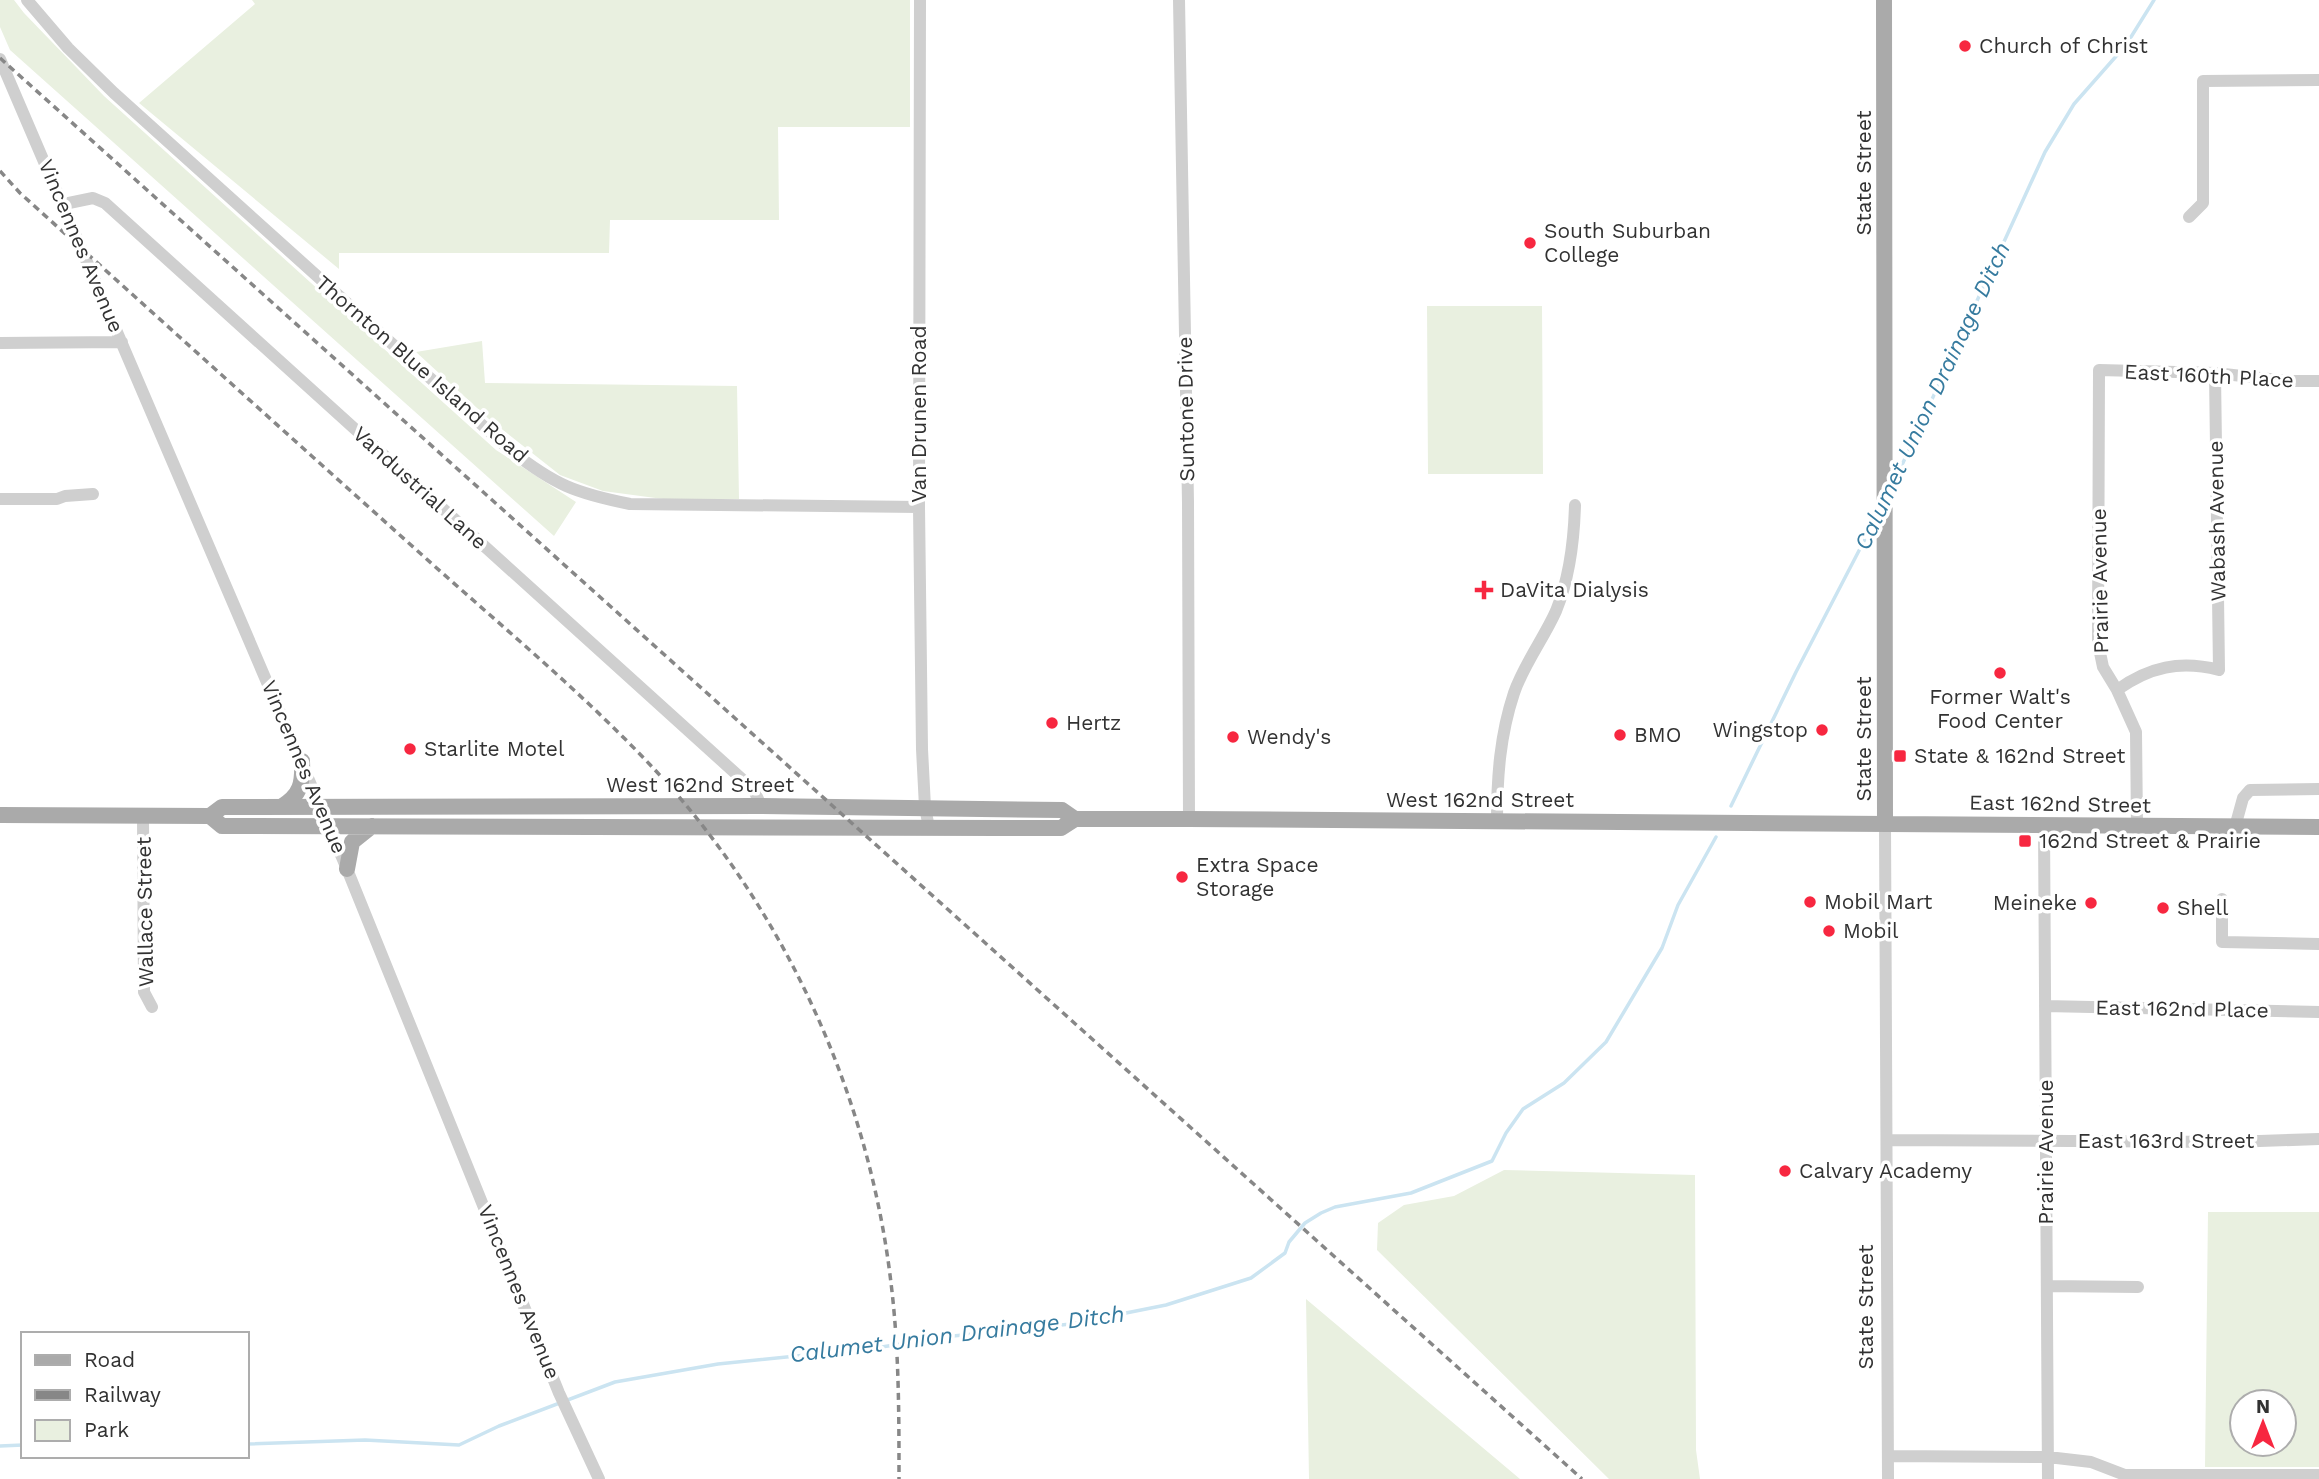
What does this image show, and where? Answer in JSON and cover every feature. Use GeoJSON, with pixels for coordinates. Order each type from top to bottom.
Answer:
{"type":"FeatureCollection","features":[{"type":"Feature","properties":{"kind":"main road","name":"State Street"},"geometry":{"type":"LineString","coordinates":[[1884,0],[1885,822]]}},
{"type":"Feature","properties":{"kind":"main road"},"geometry":{"type":"LineString","coordinates":[[281,807],[292,800],[302,787],[302,761]]}},
{"type":"Feature","properties":{"kind":"main road","name":"West 162nd Street"},"geometry":{"type":"LineString","coordinates":[[1075,819],[1062,810],[761,806],[222,807],[210,816],[222,826],[763,828],[1061,828],[1075,819],[1885,822]]}},
{"type":"Feature","properties":{"kind":"main road"},"geometry":{"type":"LineString","coordinates":[[761,806],[763,828]]}},
{"type":"Feature","properties":{"kind":"main road"},"geometry":{"type":"LineString","coordinates":[[0,815],[210,816]]}},
{"type":"Feature","properties":{"kind":"main road","name":"East 162nd Street"},"geometry":{"type":"LineString","coordinates":[[1885,822],[2319,827]]}},
{"type":"Feature","properties":{"kind":"main road"},"geometry":{"type":"LineString","coordinates":[[347,869],[352,842],[373,826]]}},
{"type":"Feature","properties":{"kind":"street","name":"Thornton Blue Island Road"},"geometry":{"type":"LineString","coordinates":[[27,0],[68,48],[163,138],[510,450],[541,474],[589,496],[630,504],[919,507]]}},
{"type":"Feature","properties":{"kind":"street","name":"Van Drunen Road"},"geometry":{"type":"LineString","coordinates":[[920,0],[919,507],[922,749],[925,807],[929,828]]}},
{"type":"Feature","properties":{"kind":"street","name":"Suntone Drive"},"geometry":{"type":"LineString","coordinates":[[1179,0],[1188,502],[1189,819]]}},
{"type":"Feature","properties":{"kind":"street","name":"Vincennes Avenue"},"geometry":{"type":"LineString","coordinates":[[0,59],[302,761],[562,1399],[599,1479]]}},
{"type":"Feature","properties":{"kind":"street"},"geometry":{"type":"LineString","coordinates":[[2189,216],[2203,203],[2203,80],[2319,80]]}},
{"type":"Feature","properties":{"kind":"street","name":"Vandustrial Lane"},"geometry":{"type":"LineString","coordinates":[[64,204],[93,198],[104,203],[754,790],[761,806]]}},
{"type":"Feature","properties":{"kind":"street"},"geometry":{"type":"LineString","coordinates":[[0,343],[122,342]]}},
{"type":"Feature","properties":{"kind":"street","name":"East 160th Place"},"geometry":{"type":"LineString","coordinates":[[2099,370],[2215,373],[2319,381]]}},
{"type":"Feature","properties":{"kind":"street","name":"Prairie Avenue"},"geometry":{"type":"LineString","coordinates":[[2099,370],[2098,643],[2103,667],[2136,732],[2137,826]]}},
{"type":"Feature","properties":{"kind":"street","name":"Wabash Avenue"},"geometry":{"type":"LineString","coordinates":[[2117,690],[2138,675],[2153,670],[2193,666],[2219,670],[2215,373]]}},
{"type":"Feature","properties":{"kind":"street"},"geometry":{"type":"LineString","coordinates":[[0,499],[57,499],[93,494]]}},
{"type":"Feature","properties":{"kind":"street"},"geometry":{"type":"LineString","coordinates":[[1497,821],[1497,773],[1503,734],[1515,690],[1557,609],[1568,576],[1575,505]]}},
{"type":"Feature","properties":{"kind":"street"},"geometry":{"type":"LineString","coordinates":[[2235,827],[2243,798],[2250,790],[2319,789]]}},
{"type":"Feature","properties":{"kind":"street","name":"Wallace Street"},"geometry":{"type":"LineString","coordinates":[[143,816],[144,992],[152,1007]]}},
{"type":"Feature","properties":{"kind":"street","name":"State Street"},"geometry":{"type":"LineString","coordinates":[[1885,822],[1888,1479]]}},
{"type":"Feature","properties":{"kind":"street","name":"Prairie Avenue"},"geometry":{"type":"LineString","coordinates":[[2044,825],[2048,1479]]}},
{"type":"Feature","properties":{"kind":"street"},"geometry":{"type":"LineString","coordinates":[[2222,900],[2222,942],[2319,944]]}},
{"type":"Feature","properties":{"kind":"street","name":"East 162nd Place"},"geometry":{"type":"LineString","coordinates":[[2045,1006],[2319,1012]]}},
{"type":"Feature","properties":{"kind":"street","name":"East 163rd Street"},"geometry":{"type":"LineString","coordinates":[[1886,1140],[2231,1142],[2319,1139]]}},
{"type":"Feature","properties":{"kind":"street"},"geometry":{"type":"LineString","coordinates":[[2047,1286],[2138,1287]]}},
{"type":"Feature","properties":{"kind":"street"},"geometry":{"type":"LineString","coordinates":[[1888,1456],[2048,1457],[2091,1462],[2125,1475],[2164,1477],[2319,1475]]}},
{"type":"Feature","properties":{"kind":"green space"},"geometry":{"type":"Polygon","coordinates":[[[0,0],[14,0],[104,96],[496,450],[576,502],[554,536],[10,50],[0,27],[0,0]]]}},
{"type":"Feature","properties":{"kind":"green space"},"geometry":{"type":"Polygon","coordinates":[[[252,0],[910,0],[910,127],[778,127],[779,220],[610,220],[609,253],[339,253],[339,269],[139,103],[255,4],[252,0]]]}},
{"type":"Feature","properties":{"kind":"green space"},"geometry":{"type":"Polygon","coordinates":[[[1427,306],[1542,306],[1543,474],[1428,474],[1427,306]]]}},
{"type":"Feature","properties":{"kind":"green space"},"geometry":{"type":"Polygon","coordinates":[[[482,341],[485,383],[737,386],[739,499],[663,499],[603,491],[560,475],[489,419],[416,352],[482,341]]]}},
{"type":"Feature","properties":{"kind":"green space"},"geometry":{"type":"Polygon","coordinates":[[[1504,1170],[1695,1175],[1696,1450],[1700,1479],[1609,1479],[1377,1250],[1378,1223],[1404,1205],[1454,1196],[1504,1170]]]}},
{"type":"Feature","properties":{"kind":"green space"},"geometry":{"type":"Polygon","coordinates":[[[2208,1212],[2319,1212],[2319,1467],[2205,1467],[2208,1212]]]}},
{"type":"Feature","properties":{"kind":"green space"},"geometry":{"type":"Polygon","coordinates":[[[1306,1299],[1520,1479],[1309,1479],[1306,1299]]]}},
{"type":"Feature","properties":{"kind":"waterway","name":"Calumet Union Drainage Ditch"},"geometry":{"type":"LineString","coordinates":[[1891,489],[2045,152],[2074,104],[2126,45],[2154,0]]}},
{"type":"Feature","properties":{"kind":"waterway","name":"Calumet Union Drainage Ditch"},"geometry":{"type":"LineString","coordinates":[[1731,806],[1796,672],[1878,514]]}},
{"type":"Feature","properties":{"kind":"waterway","name":"Calumet Union Drainage Ditch"},"geometry":{"type":"LineString","coordinates":[[248,1444],[365,1440],[459,1445],[499,1426],[615,1382],[718,1364],[1071,1324],[1166,1305],[1251,1278],[1285,1253],[1289,1242],[1305,1223],[1321,1213],[1335,1207],[1411,1193],[1492,1161],[1506,1133],[1523,1109],[1564,1083],[1606,1042],[1662,948],[1678,905],[1716,837]]}},
{"type":"Feature","properties":{"kind":"waterway","name":"Calumet Union Drainage Ditch"},"geometry":{"type":"LineString","coordinates":[[0,1446],[21,1445]]}},
{"type":"Feature","properties":{"kind":"railway"},"geometry":{"type":"LineString","coordinates":[[0,58],[1582,1479]]}},
{"type":"Feature","properties":{"kind":"railway"},"geometry":{"type":"LineString","coordinates":[[0,171],[20,193],[600,714],[656,771],[702,825],[744,883],[781,945],[814,1009],[841,1075],[863,1143],[880,1213],[894,1307],[899,1479]]}},
{"type":"Feature","properties":{"kind":"place","name":"Church of Christ"},"geometry":{"type":"Point","coordinates":[1965,46]}},
{"type":"Feature","properties":{"kind":"place","name":"South Suburban College"},"geometry":{"type":"Point","coordinates":[1530,243]}},
{"type":"Feature","properties":{"kind":"place","name":"DaVita Dialysis"},"geometry":{"type":"Point","coordinates":[1484,590]}},
{"type":"Feature","properties":{"kind":"place","name":"Former Walt's Food Center"},"geometry":{"type":"Point","coordinates":[2000,673]}},
{"type":"Feature","properties":{"kind":"place","name":"Hertz"},"geometry":{"type":"Point","coordinates":[1052,723]}},
{"type":"Feature","properties":{"kind":"place","name":"Wingstop"},"geometry":{"type":"Point","coordinates":[1822,730]}},
{"type":"Feature","properties":{"kind":"place","name":"BMO"},"geometry":{"type":"Point","coordinates":[1620,735]}},
{"type":"Feature","properties":{"kind":"place","name":"Wendy's"},"geometry":{"type":"Point","coordinates":[1233,737]}},
{"type":"Feature","properties":{"kind":"place","name":"Starlite Motel"},"geometry":{"type":"Point","coordinates":[410,749]}},
{"type":"Feature","properties":{"kind":"place","name":"State & 162nd Street"},"geometry":{"type":"Point","coordinates":[1900,756]}},
{"type":"Feature","properties":{"kind":"place","name":"162nd Street & Prairie"},"geometry":{"type":"Point","coordinates":[2025,841]}},
{"type":"Feature","properties":{"kind":"place","name":"Extra Space Storage"},"geometry":{"type":"Point","coordinates":[1182,877]}},
{"type":"Feature","properties":{"kind":"place","name":"Mobil Mart"},"geometry":{"type":"Point","coordinates":[1810,902]}},
{"type":"Feature","properties":{"kind":"place","name":"Meineke"},"geometry":{"type":"Point","coordinates":[2091,903]}},
{"type":"Feature","properties":{"kind":"place","name":"Shell"},"geometry":{"type":"Point","coordinates":[2163,908]}},
{"type":"Feature","properties":{"kind":"place","name":"Mobil"},"geometry":{"type":"Point","coordinates":[1829,931]}},
{"type":"Feature","properties":{"kind":"place","name":"Calvary Academy"},"geometry":{"type":"Point","coordinates":[1785,1171]}}]}
